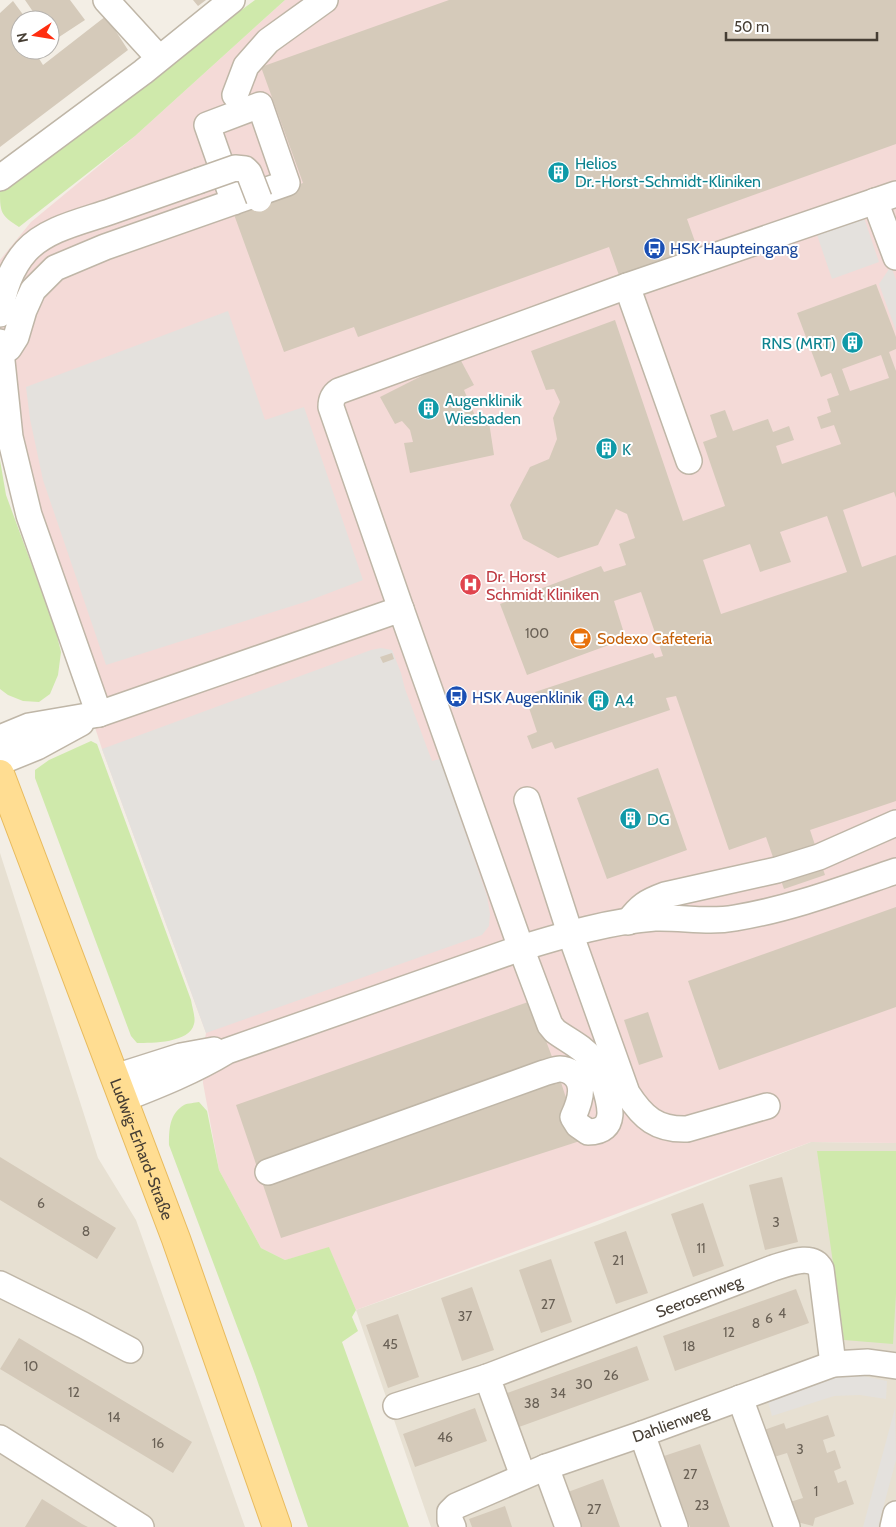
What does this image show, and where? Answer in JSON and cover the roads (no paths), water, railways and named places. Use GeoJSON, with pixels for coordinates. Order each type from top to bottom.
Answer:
{"type":"FeatureCollection","features":[{"type":"Feature","properties":{"kind":"main road","name":"Ludwig-Erhard-Straße"},"geometry":{"type":"LineString","coordinates":[[0,774],[176,1239],[277,1527]]}},
{"type":"Feature","properties":{"kind":"street"},"geometry":{"type":"LineString","coordinates":[[106,0],[159,58]]}},
{"type":"Feature","properties":{"kind":"street"},"geometry":{"type":"LineString","coordinates":[[0,178],[159,58],[232,0]]}},
{"type":"Feature","properties":{"kind":"street"},"geometry":{"type":"LineString","coordinates":[[235,95],[246,66],[268,41],[325,0]]}},
{"type":"Feature","properties":{"kind":"street"},"geometry":{"type":"LineString","coordinates":[[0,314],[7,282],[17,263],[27,250],[42,238],[68,226],[235,168],[245,169],[249,173],[259,200]]}},
{"type":"Feature","properties":{"kind":"street"},"geometry":{"type":"LineString","coordinates":[[268,1172],[544,1073],[560,1069],[576,1076],[579,1083],[580,1097],[573,1117],[578,1125],[588,1132],[599,1130],[611,1115],[597,1065],[585,1052],[555,1031],[539,1024],[521,948],[400,609],[331,407],[334,395],[339,391],[628,286],[885,197],[896,257]]}},
{"type":"Feature","properties":{"kind":"street"},"geometry":{"type":"LineString","coordinates":[[0,354],[8,348],[16,337],[24,310],[33,290],[55,268],[105,247],[234,202]]}},
{"type":"Feature","properties":{"kind":"street"},"geometry":{"type":"LineString","coordinates":[[628,286],[689,462]]}},
{"type":"Feature","properties":{"kind":"street"},"geometry":{"type":"LineString","coordinates":[[0,342],[10,437],[29,515],[95,715]]}},
{"type":"Feature","properties":{"kind":"street"},"geometry":{"type":"LineString","coordinates":[[0,738],[29,726],[95,715],[400,609]]}},
{"type":"Feature","properties":{"kind":"street"},"geometry":{"type":"LineString","coordinates":[[0,762],[37,747],[95,715]]}},
{"type":"Feature","properties":{"kind":"street"},"geometry":{"type":"LineString","coordinates":[[527,800],[570,934],[627,1093],[634,1104],[646,1117],[656,1124],[673,1130],[686,1130],[767,1106]]}},
{"type":"Feature","properties":{"kind":"street"},"geometry":{"type":"LineString","coordinates":[[628,922],[636,911],[648,901],[665,895],[777,870],[819,857],[896,824]]}},
{"type":"Feature","properties":{"kind":"street"},"geometry":{"type":"LineString","coordinates":[[119,1088],[186,1074],[227,1051],[521,948],[570,934],[656,918],[714,921],[736,918],[824,895],[896,871]]}},
{"type":"Feature","properties":{"kind":"street","name":"Seerosenweg"},"geometry":{"type":"LineString","coordinates":[[396,1406],[487,1377],[773,1268],[809,1260],[818,1264],[821,1269],[833,1364]]}},
{"type":"Feature","properties":{"kind":"street"},"geometry":{"type":"LineString","coordinates":[[0,1284],[130,1350]]}},
{"type":"Feature","properties":{"kind":"street","name":"Dahlienweg"},"geometry":{"type":"LineString","coordinates":[[452,1519],[456,1506],[534,1472],[833,1364],[868,1362],[896,1366]]}},
{"type":"Feature","properties":{"kind":"street"},"geometry":{"type":"LineString","coordinates":[[487,1377],[534,1472],[568,1527]]}},
{"type":"Feature","properties":{"kind":"street"},"geometry":{"type":"LineString","coordinates":[[740,1398],[787,1527]]}},
{"type":"Feature","properties":{"kind":"street"},"geometry":{"type":"LineString","coordinates":[[642,1434],[675,1527]]}},
{"type":"Feature","properties":{"kind":"street"},"geometry":{"type":"LineString","coordinates":[[0,1438],[141,1527]]}},
{"type":"Feature","properties":{"kind":"street"},"geometry":{"type":"LineString","coordinates":[[892,1527],[896,1514]]}},
{"type":"Feature","properties":{"kind":"place","name":"Helios Dr.-Horst-Schmidt-Kliniken"},"geometry":{"type":"Point","coordinates":[559,172]}},
{"type":"Feature","properties":{"kind":"place","name":"HSK Haupteingang"},"geometry":{"type":"Point","coordinates":[654,248]}},
{"type":"Feature","properties":{"kind":"place","name":"RNS (MRT)"},"geometry":{"type":"Point","coordinates":[852,343]}},
{"type":"Feature","properties":{"kind":"place","name":"Augenklinik Wiesbaden"},"geometry":{"type":"Point","coordinates":[429,409]}},
{"type":"Feature","properties":{"kind":"place","name":"K"},"geometry":{"type":"Point","coordinates":[606,449]}},
{"type":"Feature","properties":{"kind":"place","name":"Dr. Horst Schmidt Kliniken"},"geometry":{"type":"Point","coordinates":[470,585]}},
{"type":"Feature","properties":{"kind":"place","name":"Sodexo Cafeteria"},"geometry":{"type":"Point","coordinates":[581,638]}},
{"type":"Feature","properties":{"kind":"place","name":"HSK Augenklinik"},"geometry":{"type":"Point","coordinates":[456,697]}},
{"type":"Feature","properties":{"kind":"place","name":"A4"},"geometry":{"type":"Point","coordinates":[599,700]}},
{"type":"Feature","properties":{"kind":"place","name":"DG"},"geometry":{"type":"Point","coordinates":[631,819]}}]}
